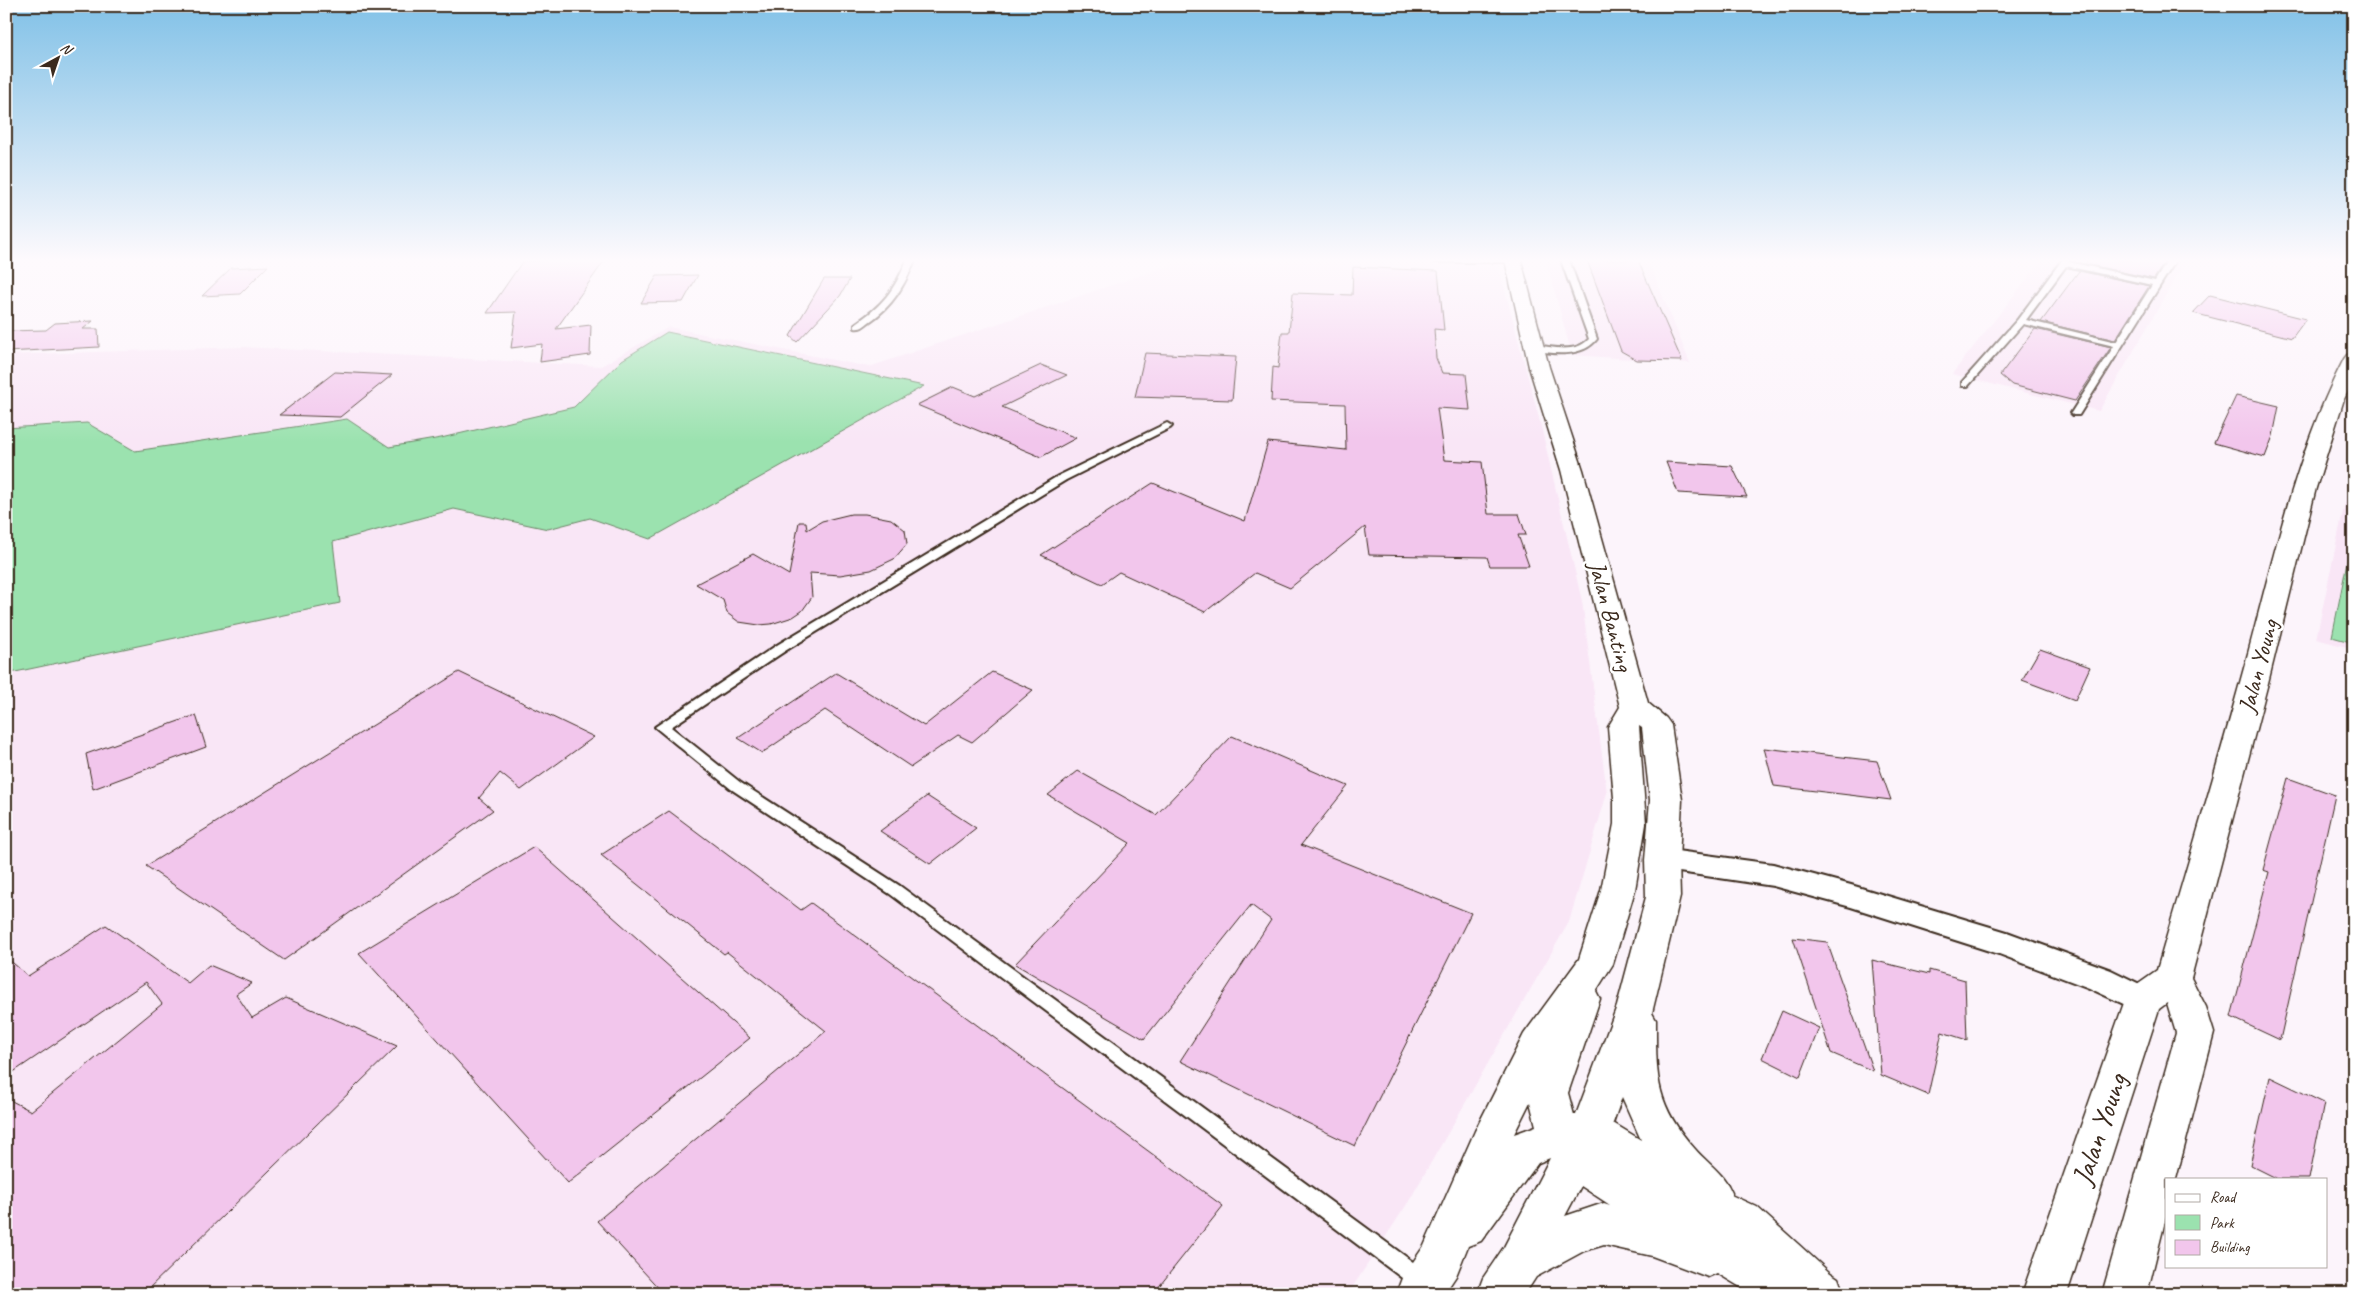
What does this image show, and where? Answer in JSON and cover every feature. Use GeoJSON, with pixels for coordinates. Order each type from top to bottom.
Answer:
{"type":"FeatureCollection","features":[{"type":"Feature","properties":{"kind":"main road","name":"Jalan Banting"},"geometry":{"type":"LineString","coordinates":[[1528,321],[1572,470],[1635,707]]}},
{"type":"Feature","properties":{"kind":"main road","name":"Jalan Young"},"geometry":{"type":"LineString","coordinates":[[2044,1294],[2158,989],[2254,683],[2304,488],[2334,399],[2354,359]]}},
{"type":"Feature","properties":{"kind":"main road"},"geometry":{"type":"LineString","coordinates":[[1509,1278],[1574,1142],[1641,988],[1663,897],[1662,860],[1666,800],[1656,725],[1635,707],[1622,727],[1630,798],[1630,824],[1618,890],[1595,964],[1548,1093],[1574,1142],[1820,1292]]}},
{"type":"Feature","properties":{"kind":"main road"},"geometry":{"type":"LineString","coordinates":[[1428,1279],[1489,1144],[1538,1046],[1595,964]]}},
{"type":"Feature","properties":{"kind":"main road"},"geometry":{"type":"LineString","coordinates":[[1641,988],[1638,1086],[1654,1127],[1686,1171],[1757,1254]]}},
{"type":"Feature","properties":{"kind":"main road"},"geometry":{"type":"LineString","coordinates":[[2124,1294],[2195,1034],[2187,1007],[2158,989]]}},
{"type":"Feature","properties":{"kind":"main road"},"geometry":{"type":"LineString","coordinates":[[1428,1279],[1523,1150],[1574,1142]]}},
{"type":"Feature","properties":{"kind":"main road"},"geometry":{"type":"LineString","coordinates":[[1509,1278],[1574,1234],[1604,1224],[1652,1235],[1757,1254]]}},
{"type":"Feature","properties":{"kind":"street"},"geometry":{"type":"LineString","coordinates":[[1662,860],[1773,875],[1851,896],[2007,944],[2100,979],[2158,989]]}},
{"type":"Feature","properties":{"kind":"lane"},"geometry":{"type":"LineString","coordinates":[[858,326],[867,321]]}},
{"type":"Feature","properties":{"kind":"lane"},"geometry":{"type":"LineString","coordinates":[[1535,348],[1579,350],[1588,346],[1592,339],[1586,321]]}},
{"type":"Feature","properties":{"kind":"lane"},"geometry":{"type":"LineString","coordinates":[[1965,384],[2021,321],[2120,345]]}},
{"type":"Feature","properties":{"kind":"lane"},"geometry":{"type":"LineString","coordinates":[[2076,413],[2135,321]]}},
{"type":"Feature","properties":{"kind":"lane"},"geometry":{"type":"LineString","coordinates":[[1167,426],[1062,478],[936,556],[781,648],[662,727],[736,786],[895,890],[1428,1279]]}},
{"type":"Feature","properties":{"kind":"shaded area"},"geometry":{"type":"Polygon","coordinates":[[[1006,321],[1513,321],[1540,422],[1582,601],[1607,793],[1569,922],[1409,1201],[1348,1294],[6,1294],[6,355],[244,347],[601,366],[669,327],[869,367],[1006,321]]]}},
{"type":"Feature","properties":{"kind":"shaded area"},"geometry":{"type":"Polygon","coordinates":[[[1563,321],[1673,321],[1690,363],[1572,355],[1563,321]]]}},
{"type":"Feature","properties":{"kind":"shaded area"},"geometry":{"type":"Polygon","coordinates":[[[1994,321],[2151,321],[2099,411],[1952,374],[1994,321]]]}},
{"type":"Feature","properties":{"kind":"shaded area"},"geometry":{"type":"Polygon","coordinates":[[[2354,474],[2354,649],[2316,639],[2344,507],[2354,474]]]}},
{"type":"Feature","properties":{"kind":"green space"},"geometry":{"type":"Polygon","coordinates":[[[667,332],[924,386],[650,539],[590,518],[548,529],[454,509],[333,542],[340,603],[6,674],[6,428],[87,423],[135,451],[347,419],[389,447],[441,438],[574,407],[622,360],[667,332]]]}},
{"type":"Feature","properties":{"kind":"green space"},"geometry":{"type":"Polygon","coordinates":[[[2354,527],[2354,643],[2332,637],[2354,527]]]}},
{"type":"Feature","properties":{"kind":"building"},"geometry":{"type":"Polygon","coordinates":[[[93,321],[83,329],[98,329],[99,347],[6,352],[6,331],[46,330],[55,323],[93,321]]]}},
{"type":"Feature","properties":{"kind":"building"},"geometry":{"type":"Polygon","coordinates":[[[515,321],[562,321],[556,329],[591,325],[590,355],[540,362],[542,344],[511,348],[515,321]]]}},
{"type":"Feature","properties":{"kind":"building"},"geometry":{"type":"Polygon","coordinates":[[[799,321],[817,321],[797,342],[790,336],[799,321]]]}},
{"type":"Feature","properties":{"kind":"building"},"geometry":{"type":"Polygon","coordinates":[[[1290,321],[1443,321],[1444,330],[1434,329],[1436,358],[1442,373],[1466,374],[1470,410],[1437,408],[1444,460],[1482,462],[1488,514],[1519,514],[1526,535],[1518,535],[1529,566],[1490,566],[1487,557],[1369,555],[1365,527],[1290,588],[1255,573],[1205,612],[1119,572],[1102,584],[1041,555],[1153,483],[1245,521],[1268,442],[1346,450],[1345,404],[1271,401],[1273,367],[1278,368],[1282,332],[1289,332],[1290,321]]]}},
{"type":"Feature","properties":{"kind":"building"},"geometry":{"type":"Polygon","coordinates":[[[1610,321],[1664,321],[1682,361],[1637,360],[1621,351],[1610,321]]]}},
{"type":"Feature","properties":{"kind":"building"},"geometry":{"type":"Polygon","coordinates":[[[2042,321],[2127,321],[2115,340],[2041,322],[2042,321]]]}},
{"type":"Feature","properties":{"kind":"building"},"geometry":{"type":"Polygon","coordinates":[[[2223,321],[2305,321],[2292,338],[2223,321]]]}},
{"type":"Feature","properties":{"kind":"building"},"geometry":{"type":"Polygon","coordinates":[[[2035,329],[2111,347],[2075,401],[2012,385],[2000,375],[2035,329]]]}},
{"type":"Feature","properties":{"kind":"building"},"geometry":{"type":"Polygon","coordinates":[[[1145,353],[1236,357],[1232,400],[1135,397],[1145,353]]]}},
{"type":"Feature","properties":{"kind":"building"},"geometry":{"type":"Polygon","coordinates":[[[1041,365],[1067,375],[1002,407],[1076,438],[1041,457],[917,405],[953,387],[975,396],[1041,365]]]}},
{"type":"Feature","properties":{"kind":"building"},"geometry":{"type":"Polygon","coordinates":[[[335,372],[392,375],[340,417],[279,415],[335,372]]]}},
{"type":"Feature","properties":{"kind":"building"},"geometry":{"type":"Polygon","coordinates":[[[2236,396],[2279,406],[2273,436],[2265,457],[2214,443],[2236,396]]]}},
{"type":"Feature","properties":{"kind":"building"},"geometry":{"type":"Polygon","coordinates":[[[1666,462],[1732,466],[1747,497],[1678,493],[1666,462]]]}},
{"type":"Feature","properties":{"kind":"building"},"geometry":{"type":"Polygon","coordinates":[[[851,514],[865,514],[891,519],[905,530],[907,544],[894,559],[871,570],[840,575],[810,573],[812,597],[802,611],[793,617],[771,624],[759,625],[739,622],[727,613],[723,600],[696,584],[753,554],[789,575],[799,522],[806,522],[807,530],[822,521],[851,514]]]}},
{"type":"Feature","properties":{"kind":"building"},"geometry":{"type":"Polygon","coordinates":[[[2040,649],[2090,667],[2075,700],[2022,680],[2040,649]]]}},
{"type":"Feature","properties":{"kind":"building"},"geometry":{"type":"Polygon","coordinates":[[[459,672],[594,737],[521,790],[500,773],[479,798],[493,810],[284,960],[146,866],[459,672]]]}},
{"type":"Feature","properties":{"kind":"building"},"geometry":{"type":"Polygon","coordinates":[[[992,672],[1033,690],[972,742],[958,735],[911,767],[825,710],[762,753],[738,738],[836,673],[924,726],[992,672]]]}},
{"type":"Feature","properties":{"kind":"building"},"geometry":{"type":"Polygon","coordinates":[[[196,715],[206,747],[93,789],[86,754],[196,715]]]}},
{"type":"Feature","properties":{"kind":"building"},"geometry":{"type":"Polygon","coordinates":[[[1232,736],[1348,786],[1301,845],[1471,913],[1355,1146],[1180,1061],[1271,920],[1251,905],[1144,1039],[1015,964],[1130,843],[1048,795],[1078,771],[1156,815],[1232,736]]]}},
{"type":"Feature","properties":{"kind":"building"},"geometry":{"type":"Polygon","coordinates":[[[1764,748],[1877,761],[1891,800],[1774,786],[1764,748]]]}},
{"type":"Feature","properties":{"kind":"building"},"geometry":{"type":"Polygon","coordinates":[[[2288,778],[2335,795],[2280,1040],[2231,1017],[2269,872],[2263,870],[2288,778]]]}},
{"type":"Feature","properties":{"kind":"building"},"geometry":{"type":"Polygon","coordinates":[[[927,796],[976,828],[930,864],[880,831],[927,796]]]}},
{"type":"Feature","properties":{"kind":"building"},"geometry":{"type":"Polygon","coordinates":[[[669,811],[801,910],[811,903],[1223,1206],[1153,1294],[664,1294],[597,1221],[826,1031],[727,952],[724,954],[601,855],[669,811]]]}},
{"type":"Feature","properties":{"kind":"building"},"geometry":{"type":"Polygon","coordinates":[[[534,847],[750,1038],[568,1183],[359,953],[534,847]]]}},
{"type":"Feature","properties":{"kind":"building"},"geometry":{"type":"Polygon","coordinates":[[[106,925],[188,983],[209,965],[252,983],[236,994],[252,1018],[286,998],[397,1046],[143,1294],[6,1294],[6,1098],[31,1111],[162,1004],[146,982],[6,1077],[6,957],[28,976],[106,925]]]}},
{"type":"Feature","properties":{"kind":"building"},"geometry":{"type":"Polygon","coordinates":[[[1793,938],[1827,942],[1873,1071],[1831,1053],[1793,938]]]}},
{"type":"Feature","properties":{"kind":"building"},"geometry":{"type":"Polygon","coordinates":[[[1872,960],[1929,974],[1929,970],[1965,980],[1967,1040],[1942,1032],[1928,1095],[1881,1075],[1872,960]]]}},
{"type":"Feature","properties":{"kind":"building"},"geometry":{"type":"Polygon","coordinates":[[[1782,1011],[1819,1028],[1800,1077],[1762,1058],[1782,1011]]]}},
{"type":"Feature","properties":{"kind":"building"},"geometry":{"type":"Polygon","coordinates":[[[2270,1077],[2324,1103],[2309,1178],[2276,1178],[2250,1165],[2270,1077]]]}}]}
